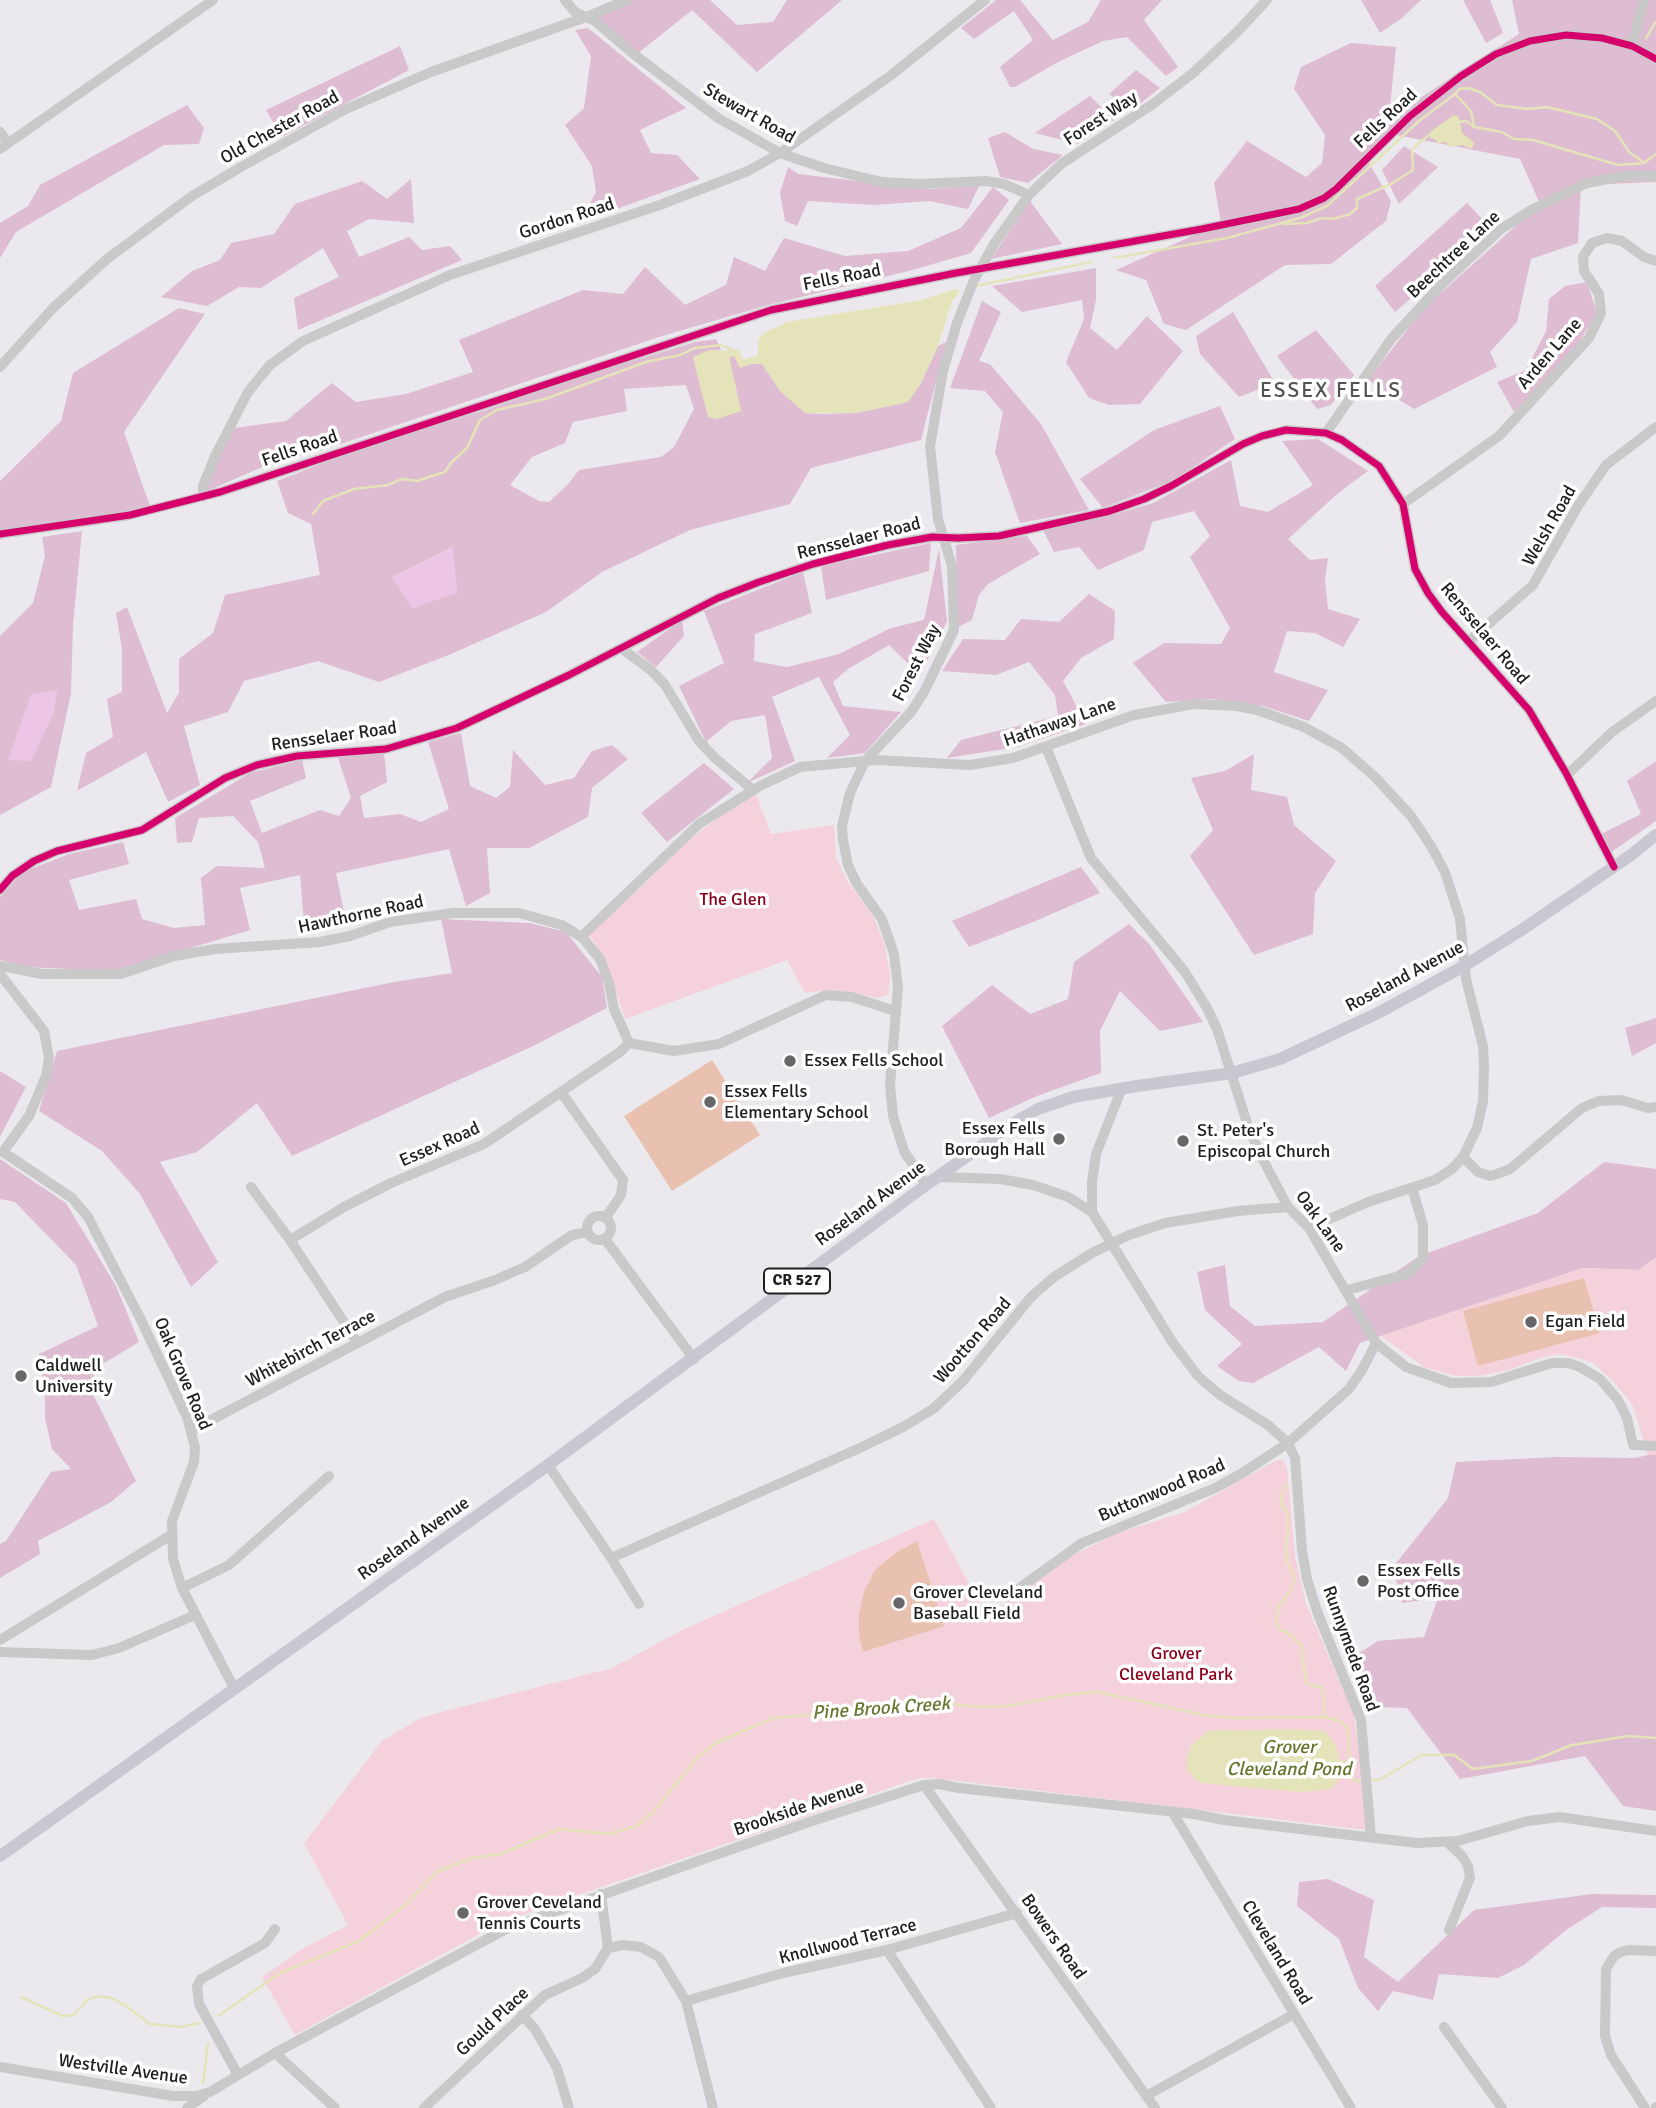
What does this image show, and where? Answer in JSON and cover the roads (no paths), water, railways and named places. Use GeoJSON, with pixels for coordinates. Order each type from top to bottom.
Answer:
{"type":"FeatureCollection","features":[{"type":"Feature","properties":{"kind":"main road","name":"Roseland Avenue"},"geometry":{"type":"LineString","coordinates":[[0,1856],[548,1465],[976,1148],[1038,1110],[1073,1097],[1232,1073],[1280,1059],[1380,1012],[1464,966],[1614,867],[1656,835]]}},
{"type":"Feature","properties":{"kind":"street"},"geometry":{"type":"LineString","coordinates":[[0,132],[4,146],[213,0]]}},
{"type":"Feature","properties":{"kind":"street","name":"Stewart Road"},"geometry":{"type":"LineString","coordinates":[[565,0],[575,12],[596,21],[660,75],[718,118],[780,153],[824,169],[882,182],[919,184],[986,181],[1004,184],[1029,195]]}},
{"type":"Feature","properties":{"kind":"street","name":"Old Chester Road"},"geometry":{"type":"LineString","coordinates":[[0,367],[53,308],[107,259],[192,196],[241,167],[344,110],[431,72],[626,0]]}},
{"type":"Feature","properties":{"kind":"street","name":"Gordon Road"},"geometry":{"type":"LineString","coordinates":[[203,497],[203,486],[216,454],[248,392],[270,365],[303,341],[450,275],[660,205],[748,171],[780,153],[890,76],[985,0]]}},
{"type":"Feature","properties":{"kind":"street","name":"Forest Way"},"geometry":{"type":"LineString","coordinates":[[926,1185],[904,1150],[893,1116],[890,1085],[897,971],[891,942],[876,907],[858,884],[848,865],[842,841],[844,811],[856,777],[865,761],[911,712],[924,692],[954,630],[952,566],[938,519],[930,446],[943,371],[974,280],[994,244],[1029,195],[1061,164],[1185,80],[1267,0]]}},
{"type":"Feature","properties":{"kind":"street"},"geometry":{"type":"LineString","coordinates":[[1632,46],[1644,0]]}},
{"type":"Feature","properties":{"kind":"street","name":"Fells Road"},"geometry":{"type":"LineString","coordinates":[[0,534],[104,520],[203,497],[771,310],[1299,209],[1324,198],[1410,116],[1461,76],[1496,54],[1530,41],[1566,35],[1602,38],[1632,46],[1656,59]]}},
{"type":"Feature","properties":{"kind":"street","name":"Beechtree Lane"},"geometry":{"type":"LineString","coordinates":[[1326,433],[1392,338],[1441,285],[1501,229],[1533,209],[1587,183],[1624,176],[1656,176]]}},
{"type":"Feature","properties":{"kind":"street","name":"Arden Lane"},"geometry":{"type":"LineString","coordinates":[[1403,504],[1499,436],[1589,338],[1601,313],[1599,294],[1584,271],[1583,257],[1592,243],[1606,238],[1622,241],[1644,257],[1656,261]]}},
{"type":"Feature","properties":{"kind":"street","name":"Welsh Road"},"geometry":{"type":"LineString","coordinates":[[1469,641],[1533,585],[1578,506],[1606,465],[1656,427]]}},
{"type":"Feature","properties":{"kind":"street","name":"Rensselaer Road"},"geometry":{"type":"LineString","coordinates":[[0,890],[12,877],[34,861],[57,851],[142,830],[225,778],[257,765],[297,756],[386,748],[457,728],[569,675],[718,598],[759,582],[855,553],[932,537],[999,536],[1110,511],[1171,486],[1243,444],[1286,430],[1326,433],[1358,449],[1379,466],[1403,504],[1415,569],[1427,593],[1529,710],[1567,775],[1614,867]]}},
{"type":"Feature","properties":{"kind":"street"},"geometry":{"type":"LineString","coordinates":[[621,648],[666,685],[699,741],[753,790]]}},
{"type":"Feature","properties":{"kind":"street"},"geometry":{"type":"LineString","coordinates":[[1567,775],[1612,732],[1656,701]]}},
{"type":"Feature","properties":{"kind":"street","name":"Hathaway Lane"},"geometry":{"type":"LineString","coordinates":[[581,937],[699,824],[753,790],[800,767],[865,761],[970,765],[1013,758],[1134,715],[1194,704],[1237,706],[1292,722],[1325,737],[1350,754],[1375,777],[1410,816],[1445,872],[1456,901],[1464,966]]}},
{"type":"Feature","properties":{"kind":"street","name":"Oak Lane"},"geometry":{"type":"LineString","coordinates":[[1046,747],[1091,858],[1185,972],[1217,1029],[1249,1129],[1287,1208],[1309,1228],[1376,1343],[1406,1367],[1451,1383],[1491,1382],[1552,1363],[1567,1363],[1580,1367],[1600,1379],[1618,1400],[1627,1419],[1633,1445],[1656,1446]]}},
{"type":"Feature","properties":{"kind":"street","name":"Hawthorne Road"},"geometry":{"type":"LineString","coordinates":[[0,966],[42,975],[121,974],[174,956],[215,949],[320,942],[350,936],[390,922],[481,911],[519,913],[562,925],[581,937],[600,959],[609,982],[614,1009],[629,1043]]}},
{"type":"Feature","properties":{"kind":"street"},"geometry":{"type":"LineString","coordinates":[[1309,1228],[1368,1202],[1435,1180],[1452,1169],[1463,1157],[1477,1128],[1483,1101],[1484,1065],[1483,1046],[1464,966]]}},
{"type":"Feature","properties":{"kind":"street","name":"Oak Grove Road"},"geometry":{"type":"LineString","coordinates":[[0,974],[44,1031],[50,1058],[46,1076],[29,1116],[3,1152],[72,1198],[88,1217],[140,1318],[192,1430],[194,1462],[172,1521],[173,1559],[182,1588],[234,1688]]}},
{"type":"Feature","properties":{"kind":"street"},"geometry":{"type":"LineString","coordinates":[[629,1043],[674,1051],[719,1044],[826,995],[852,998],[895,1011]]}},
{"type":"Feature","properties":{"kind":"street","name":"Essex Road"},"geometry":{"type":"LineString","coordinates":[[290,1240],[344,1207],[484,1144],[620,1052],[629,1043]]}},
{"type":"Feature","properties":{"kind":"street"},"geometry":{"type":"LineString","coordinates":[[1092,1212],[1096,1154],[1122,1088]]}},
{"type":"Feature","properties":{"kind":"street"},"geometry":{"type":"LineString","coordinates":[[561,1092],[623,1180],[621,1195],[606,1217]]}},
{"type":"Feature","properties":{"kind":"street"},"geometry":{"type":"LineString","coordinates":[[1463,1157],[1478,1172],[1490,1176],[1510,1170],[1582,1108],[1599,1101],[1620,1100],[1648,1108],[1656,1107]]}},
{"type":"Feature","properties":{"kind":"street"},"geometry":{"type":"LineString","coordinates":[[938,1177],[1000,1179],[1033,1185],[1068,1197],[1092,1212],[1173,1343],[1198,1376],[1220,1395],[1268,1425],[1288,1443]]}},
{"type":"Feature","properties":{"kind":"street"},"geometry":{"type":"LineString","coordinates":[[251,1187],[290,1240],[357,1342]]}},
{"type":"Feature","properties":{"kind":"street"},"geometry":{"type":"LineString","coordinates":[[1347,1290],[1406,1274],[1423,1259],[1423,1225],[1412,1188]]}},
{"type":"Feature","properties":{"kind":"street","name":"Wootton Road"},"geometry":{"type":"LineString","coordinates":[[611,1558],[862,1447],[933,1409],[962,1382],[1031,1297],[1054,1277],[1112,1244],[1142,1230],[1189,1218],[1238,1210],[1287,1208]]}},
{"type":"Feature","properties":{"kind":"street"},"geometry":{"type":"LineString","coordinates":[[606,1217],[612,1226],[609,1236],[595,1240],[587,1232],[588,1222],[591,1218],[606,1217]]}},
{"type":"Feature","properties":{"kind":"street","name":"Whitebirch Terrace"},"geometry":{"type":"LineString","coordinates":[[192,1430],[445,1297],[525,1267],[572,1235],[587,1232]]}},
{"type":"Feature","properties":{"kind":"street"},"geometry":{"type":"LineString","coordinates":[[605,1239],[694,1359]]}},
{"type":"Feature","properties":{"kind":"street","name":"Buttonwood Road"},"geometry":{"type":"LineString","coordinates":[[1007,1597],[1082,1543],[1215,1488],[1288,1443],[1349,1389],[1363,1370],[1376,1343]]}},
{"type":"Feature","properties":{"kind":"street","name":"Runnymede Road"},"geometry":{"type":"LineString","coordinates":[[1288,1443],[1295,1458],[1302,1550],[1307,1579],[1318,1614],[1358,1711],[1367,1774],[1371,1837]]}},
{"type":"Feature","properties":{"kind":"street"},"geometry":{"type":"LineString","coordinates":[[548,1465],[639,1604]]}},
{"type":"Feature","properties":{"kind":"street"},"geometry":{"type":"LineString","coordinates":[[182,1588],[229,1565],[329,1476]]}},
{"type":"Feature","properties":{"kind":"street"},"geometry":{"type":"LineString","coordinates":[[0,1640],[171,1535]]}},
{"type":"Feature","properties":{"kind":"street"},"geometry":{"type":"LineString","coordinates":[[0,1652],[92,1655],[119,1647],[195,1615]]}},
{"type":"Feature","properties":{"kind":"street","name":"Brookside Avenue"},"geometry":{"type":"LineString","coordinates":[[275,2053],[498,1933],[601,1894],[924,1785],[939,1784],[1371,1837]]}},
{"type":"Feature","properties":{"kind":"street","name":"Bowers Road"},"geometry":{"type":"LineString","coordinates":[[924,1785],[1155,2108]]}},
{"type":"Feature","properties":{"kind":"street","name":"Cleveland Road"},"geometry":{"type":"LineString","coordinates":[[1173,1813],[1352,2108]]}},
{"type":"Feature","properties":{"kind":"street"},"geometry":{"type":"LineString","coordinates":[[1371,1837],[1417,1843],[1447,1842],[1483,1835],[1528,1821],[1560,1817],[1656,1831]]}},
{"type":"Feature","properties":{"kind":"street"},"geometry":{"type":"LineString","coordinates":[[1447,1842],[1462,1856],[1471,1878],[1449,1930]]}},
{"type":"Feature","properties":{"kind":"street"},"geometry":{"type":"LineString","coordinates":[[601,1894],[608,1948],[623,1945],[641,1947],[659,1957],[686,2001],[713,2108]]}},
{"type":"Feature","properties":{"kind":"street","name":"Knollwood Terrace"},"geometry":{"type":"LineString","coordinates":[[686,2001],[783,1973],[887,1950],[1017,1913]]}},
{"type":"Feature","properties":{"kind":"street"},"geometry":{"type":"LineString","coordinates":[[239,2075],[199,2004],[197,1986],[201,1979],[264,1943],[275,1929]]}},
{"type":"Feature","properties":{"kind":"street","name":"Gould Place"},"geometry":{"type":"LineString","coordinates":[[424,2108],[522,2015],[552,1991],[589,1974],[608,1948]]}},
{"type":"Feature","properties":{"kind":"street"},"geometry":{"type":"LineString","coordinates":[[887,1950],[991,2108]]}},
{"type":"Feature","properties":{"kind":"street"},"geometry":{"type":"LineString","coordinates":[[1645,2108],[1611,2055],[1605,2036],[1606,1969],[1614,1956],[1628,1950],[1656,1951]]}},
{"type":"Feature","properties":{"kind":"street"},"geometry":{"type":"LineString","coordinates":[[1146,2096],[1294,2014]]}},
{"type":"Feature","properties":{"kind":"street"},"geometry":{"type":"LineString","coordinates":[[522,2015],[535,2029],[548,2051],[569,2108]]}},
{"type":"Feature","properties":{"kind":"street"},"geometry":{"type":"LineString","coordinates":[[1444,2027],[1502,2108]]}},
{"type":"Feature","properties":{"kind":"street"},"geometry":{"type":"LineString","coordinates":[[275,2053],[335,2108]]}},
{"type":"Feature","properties":{"kind":"street","name":"Westville Avenue"},"geometry":{"type":"LineString","coordinates":[[0,2067],[184,2097],[210,2092],[275,2053]]}},
{"type":"Feature","properties":{"kind":"street"},"geometry":{"type":"LineString","coordinates":[[187,2108],[210,2092]]}},
{"type":"Feature","properties":{"kind":"street"},"geometry":{"type":"LineString","coordinates":[[162,2094],[163,2108]]}},
{"type":"Feature","properties":{"kind":"water"},"geometry":{"type":"Polygon","coordinates":[[[1454,115],[1459,117],[1462,133],[1474,142],[1472,149],[1462,145],[1450,147],[1447,143],[1439,144],[1430,138],[1430,132],[1454,115]]]}},
{"type":"Feature","properties":{"kind":"water"},"geometry":{"type":"Polygon","coordinates":[[[959,290],[958,295],[952,301],[938,346],[921,383],[908,402],[856,413],[805,413],[780,391],[762,364],[740,368],[734,356],[729,357],[741,411],[717,419],[708,417],[693,358],[695,356],[709,350],[738,349],[743,360],[758,355],[758,341],[762,334],[787,322],[922,300],[959,290]]]}},
{"type":"Feature","properties":{"kind":"water","name":"Grover Cleveland Pond"},"geometry":{"type":"Polygon","coordinates":[[[1208,1731],[1324,1731],[1329,1735],[1336,1746],[1340,1763],[1339,1779],[1332,1789],[1301,1792],[1200,1783],[1187,1770],[1187,1757],[1191,1746],[1208,1731]]]}},
{"type":"Feature","properties":{"kind":"waterway"},"geometry":{"type":"LineString","coordinates":[[1646,38],[1656,22]]}},
{"type":"Feature","properties":{"kind":"waterway"},"geometry":{"type":"LineString","coordinates":[[1455,94],[1459,89],[1468,88],[1480,92],[1497,105],[1528,109],[1547,107],[1597,119],[1615,131],[1630,153],[1642,161]]}},
{"type":"Feature","properties":{"kind":"waterway"},"geometry":{"type":"LineString","coordinates":[[1114,258],[1227,238],[1300,218],[1327,206],[1419,121],[1455,94],[1471,111],[1474,127],[1502,132],[1514,139],[1533,140],[1618,165],[1644,163],[1656,154]]}},
{"type":"Feature","properties":{"kind":"waterway"},"geometry":{"type":"LineString","coordinates":[[1460,122],[1466,121],[1474,127]]}},
{"type":"Feature","properties":{"kind":"waterway"},"geometry":{"type":"LineString","coordinates":[[1284,224],[1307,223],[1350,214],[1357,208],[1357,199],[1391,184],[1413,170],[1412,149],[1429,135]]}},
{"type":"Feature","properties":{"kind":"waterway"},"geometry":{"type":"LineString","coordinates":[[976,286],[1091,262]]}},
{"type":"Feature","properties":{"kind":"waterway"},"geometry":{"type":"LineString","coordinates":[[313,514],[323,501],[354,489],[388,485],[402,479],[417,481],[445,472],[467,448],[480,420],[497,410],[545,399],[646,362],[680,355],[695,348],[721,345],[733,350]]}},
{"type":"Feature","properties":{"kind":"waterway"},"geometry":{"type":"LineString","coordinates":[[1286,1484],[1281,1497],[1288,1515],[1286,1559],[1295,1577],[1292,1588],[1278,1608],[1276,1623],[1280,1630],[1287,1632],[1301,1645],[1306,1681],[1309,1685],[1321,1687],[1324,1692],[1324,1717]]}},
{"type":"Feature","properties":{"kind":"waterway","name":"Pine Brook Creek"},"geometry":{"type":"LineString","coordinates":[[218,2016],[280,1973],[359,1941],[404,1906],[438,1871],[472,1858],[501,1854],[559,1829],[609,1834],[637,1826],[653,1812],[698,1757],[716,1743],[773,1718],[929,1702],[980,1707],[1008,1706],[1065,1695],[1098,1692],[1209,1716],[1324,1717],[1337,1720],[1345,1725],[1348,1733],[1350,1777],[1355,1781],[1363,1781]]}},
{"type":"Feature","properties":{"kind":"waterway","name":"Pine Brook Creek"},"geometry":{"type":"LineString","coordinates":[[1370,1780],[1379,1780],[1422,1755],[1454,1755],[1473,1769],[1532,1761],[1572,1745],[1629,1736],[1656,1738]]}},
{"type":"Feature","properties":{"kind":"waterway"},"geometry":{"type":"LineString","coordinates":[[1340,1762],[1349,1762]]}},
{"type":"Feature","properties":{"kind":"waterway","name":"Pine Brook Creek"},"geometry":{"type":"LineString","coordinates":[[21,1997],[63,2016],[74,2015],[87,2000],[97,1996],[111,1998],[150,2024],[181,2027],[200,2023]]}},
{"type":"Feature","properties":{"kind":"waterway","name":"Pine Brook Creek"},"geometry":{"type":"LineString","coordinates":[[203,2083],[208,2043]]}},
{"type":"Feature","properties":{"kind":"place","name":"Essex Fells School"},"geometry":{"type":"Point","coordinates":[790,1061]}},
{"type":"Feature","properties":{"kind":"place","name":"Essex Fells Elementary School"},"geometry":{"type":"Point","coordinates":[710,1102]}},
{"type":"Feature","properties":{"kind":"place","name":"Essex Fells Borough Hall"},"geometry":{"type":"Point","coordinates":[1059,1139]}},
{"type":"Feature","properties":{"kind":"place","name":"St. Peter's Episcopal Church"},"geometry":{"type":"Point","coordinates":[1183,1141]}},
{"type":"Feature","properties":{"kind":"place","name":"Egan Field"},"geometry":{"type":"Point","coordinates":[1531,1322]}},
{"type":"Feature","properties":{"kind":"place","name":"Caldwell University"},"geometry":{"type":"Point","coordinates":[21,1376]}},
{"type":"Feature","properties":{"kind":"place","name":"Essex Fells Post Office"},"geometry":{"type":"Point","coordinates":[1363,1581]}},
{"type":"Feature","properties":{"kind":"place","name":"Grover Cleveland Baseball Field"},"geometry":{"type":"Point","coordinates":[899,1603]}},
{"type":"Feature","properties":{"kind":"place","name":"Grover Ceveland Tennis Courts"},"geometry":{"type":"Point","coordinates":[463,1913]}},
{"type":"Feature","properties":{"kind":"district","name":"ESSEX FELLS"},"geometry":{"type":"Point","coordinates":[1331,391]}},
{"type":"Feature","properties":{"kind":"park label","name":"The Glen"},"geometry":{"type":"Point","coordinates":[733,900]}},
{"type":"Feature","properties":{"kind":"park label","name":"Grover Cleveland Park"},"geometry":{"type":"Point","coordinates":[1176,1664]}}]}
